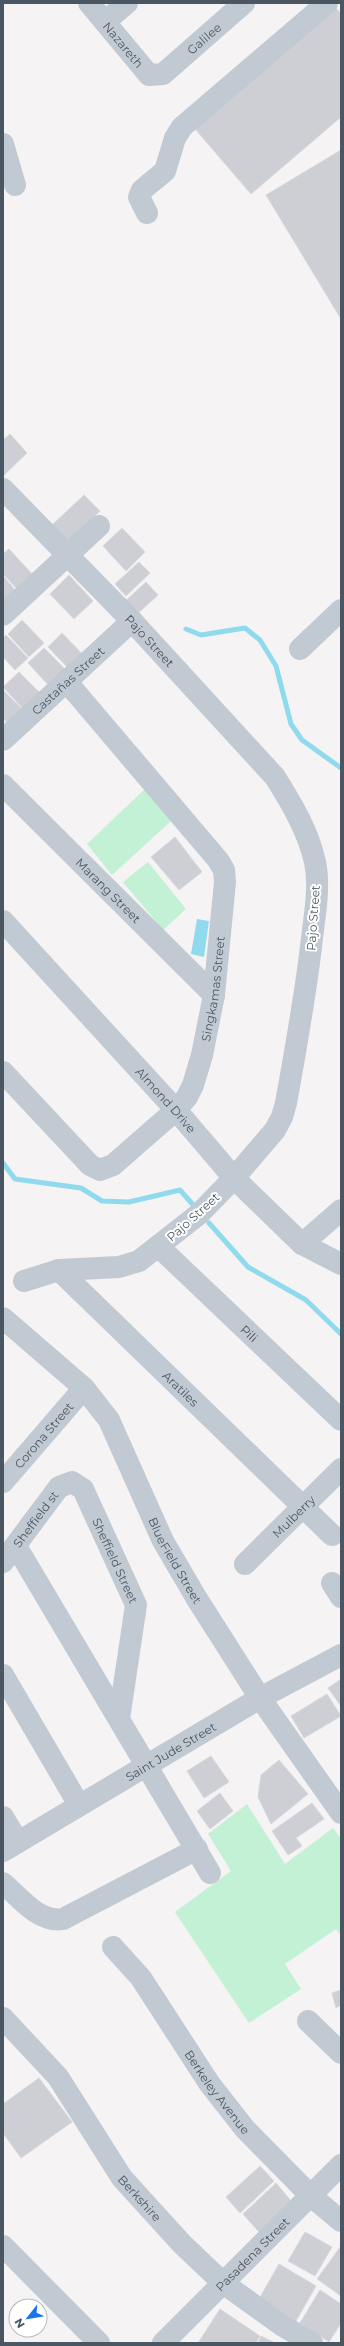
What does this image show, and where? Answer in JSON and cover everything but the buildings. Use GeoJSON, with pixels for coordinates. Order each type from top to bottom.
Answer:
{"type":"FeatureCollection","features":[{"type":"Feature","properties":{"kind":"street","name":"Nazareth"},"geometry":{"type":"LineString","coordinates":[[89,3],[106,21],[149,75],[163,74]]}},
{"type":"Feature","properties":{"kind":"street"},"geometry":{"type":"LineString","coordinates":[[106,21],[127,3]]}},
{"type":"Feature","properties":{"kind":"street","name":"Galilee"},"geometry":{"type":"LineString","coordinates":[[163,74],[244,3]]}},
{"type":"Feature","properties":{"kind":"street"},"geometry":{"type":"LineString","coordinates":[[147,213],[139,197],[142,190],[165,171],[175,138],[182,127],[327,3]]}},
{"type":"Feature","properties":{"kind":"street"},"geometry":{"type":"LineString","coordinates":[[3,144],[15,185]]}},
{"type":"Feature","properties":{"kind":"street","name":"Pajo Street"},"geometry":{"type":"LineString","coordinates":[[3,489],[132,621],[275,777],[293,804],[306,834],[315,863],[317,898],[306,996],[286,1103],[282,1117],[275,1130],[234,1178],[199,1214],[159,1247],[139,1261],[119,1267],[59,1270],[24,1280]]}},
{"type":"Feature","properties":{"kind":"street"},"geometry":{"type":"LineString","coordinates":[[3,615],[99,526]]}},
{"type":"Feature","properties":{"kind":"street"},"geometry":{"type":"LineString","coordinates":[[300,649],[341,610]]}},
{"type":"Feature","properties":{"kind":"street","name":"Castañas Street"},"geometry":{"type":"LineString","coordinates":[[3,740],[132,621]]}},
{"type":"Feature","properties":{"kind":"street","name":"Singkamas Street"},"geometry":{"type":"LineString","coordinates":[[3,1072],[90,1165],[100,1170],[113,1164],[176,1110],[187,1097],[193,1085],[202,1055],[214,995],[225,882],[224,870],[218,860],[66,682]]}},
{"type":"Feature","properties":{"kind":"street","name":"Marang Street"},"geometry":{"type":"LineString","coordinates":[[3,785],[214,995]]}},
{"type":"Feature","properties":{"kind":"street","name":"Almond Drive"},"geometry":{"type":"LineString","coordinates":[[3,921],[176,1110],[234,1178],[302,1244],[341,1264]]}},
{"type":"Feature","properties":{"kind":"street"},"geometry":{"type":"LineString","coordinates":[[302,1244],[341,1210]]}},
{"type":"Feature","properties":{"kind":"street","name":"Pili"},"geometry":{"type":"LineString","coordinates":[[159,1247],[341,1420]]}},
{"type":"Feature","properties":{"kind":"street","name":"Aratiles"},"geometry":{"type":"LineString","coordinates":[[59,1270],[332,1535]]}},
{"type":"Feature","properties":{"kind":"street","name":"BlueField Street"},"geometry":{"type":"LineString","coordinates":[[3,1318],[84,1388],[109,1420],[164,1541],[197,1599],[260,1698],[341,1813]]}},
{"type":"Feature","properties":{"kind":"street","name":"Corona Street"},"geometry":{"type":"LineString","coordinates":[[3,1482],[84,1388]]}},
{"type":"Feature","properties":{"kind":"street","name":"Mulberry"},"geometry":{"type":"LineString","coordinates":[[245,1564],[341,1468]]}},
{"type":"Feature","properties":{"kind":"street","name":"Sheffield st"},"geometry":{"type":"LineString","coordinates":[[10,1554],[59,1487],[72,1482]]}},
{"type":"Feature","properties":{"kind":"street","name":"Sheffield Street"},"geometry":{"type":"LineString","coordinates":[[72,1482],[83,1489],[136,1605],[120,1719]]}},
{"type":"Feature","properties":{"kind":"street"},"geometry":{"type":"LineString","coordinates":[[10,1554],[120,1719],[146,1766],[210,1872]]}},
{"type":"Feature","properties":{"kind":"street","name":"Saint Jude Street"},"geometry":{"type":"LineString","coordinates":[[10,1847],[260,1698],[341,1655]]}},
{"type":"Feature","properties":{"kind":"street"},"geometry":{"type":"LineString","coordinates":[[3,1676],[80,1805]]}},
{"type":"Feature","properties":{"kind":"street"},"geometry":{"type":"LineString","coordinates":[[3,1817],[10,1847]]}},
{"type":"Feature","properties":{"kind":"street"},"geometry":{"type":"LineString","coordinates":[[3,1883],[44,1918],[53,1921],[63,1919],[197,1849]]}},
{"type":"Feature","properties":{"kind":"street","name":"Berkeley Avenue"},"geometry":{"type":"LineString","coordinates":[[113,1947],[145,1984],[213,2089],[245,2129],[311,2196],[341,2221]]}},
{"type":"Feature","properties":{"kind":"street","name":"Berkshire"},"geometry":{"type":"LineString","coordinates":[[3,2018],[58,2077],[122,2178],[182,2244],[223,2283],[283,2326],[312,2343]]}},
{"type":"Feature","properties":{"kind":"street"},"geometry":{"type":"LineString","coordinates":[[308,2021],[341,2053]]}},
{"type":"Feature","properties":{"kind":"street","name":"Pasadena Street"},"geometry":{"type":"LineString","coordinates":[[163,2343],[341,2165]]}},
{"type":"Feature","properties":{"kind":"street"},"geometry":{"type":"LineString","coordinates":[[3,2246],[99,2343]]}},
{"type":"Feature","properties":{"kind":"green space"},"geometry":{"type":"Polygon","coordinates":[[[146,788],[171,821],[112,875],[87,844],[146,788]]]}},
{"type":"Feature","properties":{"kind":"green space"},"geometry":{"type":"Polygon","coordinates":[[[148,862],[186,909],[163,930],[123,882],[148,862]]]}},
{"type":"Feature","properties":{"kind":"green space"},"geometry":{"type":"Polygon","coordinates":[[[247,1804],[285,1864],[333,1828],[341,1839],[341,1935],[336,1929],[285,1964],[301,1989],[249,2023],[175,1912],[231,1871],[208,1834],[247,1804]]]}},
{"type":"Feature","properties":{"kind":"water"},"geometry":{"type":"Polygon","coordinates":[[[197,919],[209,921],[204,957],[191,954],[197,919]]]}},
{"type":"Feature","properties":{"kind":"waterway"},"geometry":{"type":"LineString","coordinates":[[186,629],[201,635],[245,628],[260,640],[276,666],[291,724],[302,740],[341,768]]}},
{"type":"Feature","properties":{"kind":"waterway"},"geometry":{"type":"LineString","coordinates":[[3,1163],[15,1179],[81,1188],[102,1201],[129,1202],[180,1190],[195,1207]]}},
{"type":"Feature","properties":{"kind":"waterway"},"geometry":{"type":"LineString","coordinates":[[209,1223],[248,1267],[306,1300],[341,1334]]}}]}
